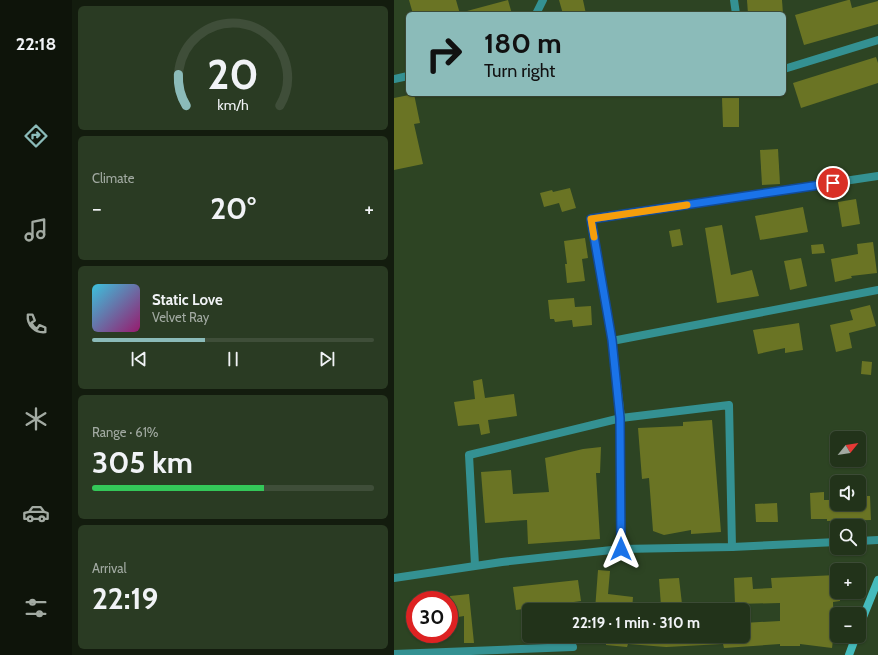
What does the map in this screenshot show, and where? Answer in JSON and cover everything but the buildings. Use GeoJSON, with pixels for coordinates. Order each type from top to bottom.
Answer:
{"type":"FeatureCollection","features":[{"type":"Feature","properties":{"kind":"main road"},"geometry":{"type":"LineString","coordinates":[[866,610],[878,580]]}},
{"type":"Feature","properties":{"kind":"main road"},"geometry":{"type":"LineString","coordinates":[[849,655],[853,643]]}},
{"type":"Feature","properties":{"kind":"street"},"geometry":{"type":"LineString","coordinates":[[537,12],[543,0]]}},
{"type":"Feature","properties":{"kind":"street"},"geometry":{"type":"LineString","coordinates":[[734,0],[736,12]]}},
{"type":"Feature","properties":{"kind":"street"},"geometry":{"type":"LineString","coordinates":[[786,68],[878,40]]}},
{"type":"Feature","properties":{"kind":"street"},"geometry":{"type":"LineString","coordinates":[[394,79],[406,76]]}},
{"type":"Feature","properties":{"kind":"street"},"geometry":{"type":"LineString","coordinates":[[621,549],[620,418],[612,340],[591,219],[878,176]]}},
{"type":"Feature","properties":{"kind":"street"},"geometry":{"type":"LineString","coordinates":[[612,340],[878,290]]}},
{"type":"Feature","properties":{"kind":"street"},"geometry":{"type":"LineString","coordinates":[[475,566],[469,455],[620,418],[729,405],[732,547]]}},
{"type":"Feature","properties":{"kind":"street"},"geometry":{"type":"LineString","coordinates":[[866,540],[878,540]]}},
{"type":"Feature","properties":{"kind":"street"},"geometry":{"type":"LineString","coordinates":[[394,578],[475,566],[621,549],[732,547],[830,542]]}},
{"type":"Feature","properties":{"kind":"street"},"geometry":{"type":"LineString","coordinates":[[394,654],[573,647]]}},
{"type":"Feature","properties":{"kind":"slow traffic"},"geometry":{"type":"LineString","coordinates":[[594,237],[591,219],[687,205]]}},
{"type":"Feature","properties":{"kind":"route"},"geometry":{"type":"LineString","coordinates":[[621,549],[620,418],[612,340],[591,219],[833,183]]}}]}
